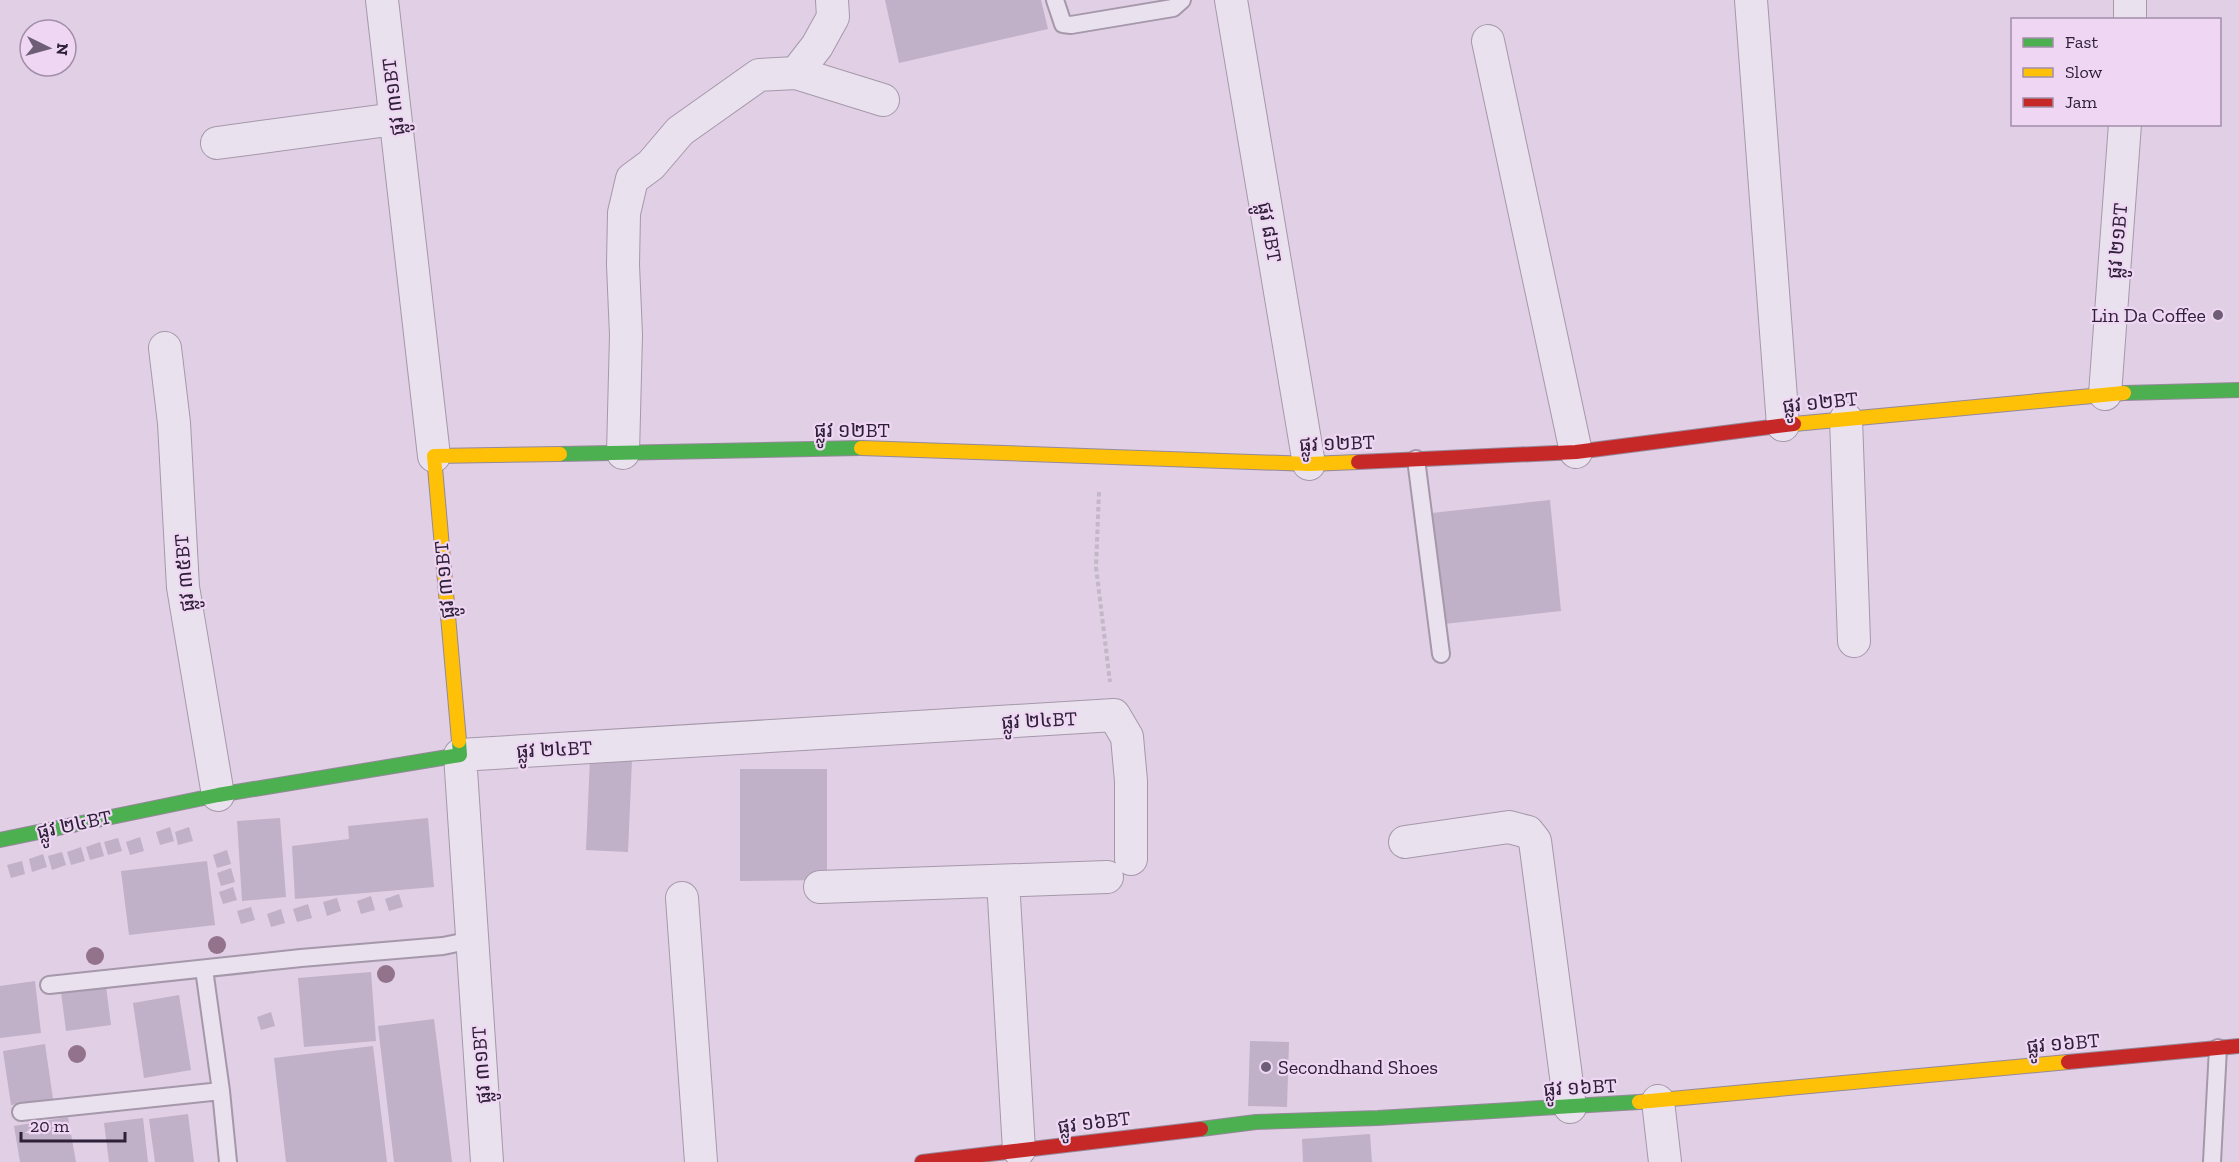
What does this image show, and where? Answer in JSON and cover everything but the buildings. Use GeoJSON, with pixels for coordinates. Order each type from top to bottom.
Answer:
{"type":"FeatureCollection","features":[{"type":"Feature","properties":{"kind":"street","name":"ផ្លូវ ៣១BT"},"geometry":{"type":"LineString","coordinates":[[382,0],[434,456],[460,755],[487,1162]]}},
{"type":"Feature","properties":{"kind":"street"},"geometry":{"type":"LineString","coordinates":[[796,73],[817,46],[833,17],[832,0]]}},
{"type":"Feature","properties":{"kind":"street","name":"ផ្លូវ ៨BT"},"geometry":{"type":"LineString","coordinates":[[1231,0],[1309,464]]}},
{"type":"Feature","properties":{"kind":"street"},"geometry":{"type":"LineString","coordinates":[[1751,0],[1783,425]]}},
{"type":"Feature","properties":{"kind":"street"},"geometry":{"type":"LineString","coordinates":[[2130,0],[2130,18]]}},
{"type":"Feature","properties":{"kind":"street"},"geometry":{"type":"LineString","coordinates":[[1488,41],[1576,452]]}},
{"type":"Feature","properties":{"kind":"street"},"geometry":{"type":"LineString","coordinates":[[623,453],[626,335],[622,265],[624,213],[632,179],[651,165],[680,131],[759,75],[796,73],[883,100]]}},
{"type":"Feature","properties":{"kind":"street"},"geometry":{"type":"LineString","coordinates":[[217,143],[395,119]]}},
{"type":"Feature","properties":{"kind":"street","name":"ផ្លូវ ២១BT"},"geometry":{"type":"LineString","coordinates":[[2105,394],[2125,126]]}},
{"type":"Feature","properties":{"kind":"street","name":"ផ្លូវ ៣៥BT"},"geometry":{"type":"LineString","coordinates":[[165,348],[174,423],[183,587],[218,795]]}},
{"type":"Feature","properties":{"kind":"street","name":"ផ្លូវ ១២BT"},"geometry":{"type":"LineString","coordinates":[[434,456],[860,448],[1309,464],[1576,452],[1783,425],[2105,394],[2239,390]]}},
{"type":"Feature","properties":{"kind":"street"},"geometry":{"type":"LineString","coordinates":[[1846,419],[1854,641]]}},
{"type":"Feature","properties":{"kind":"street"},"geometry":{"type":"LineString","coordinates":[[820,887],[1003,881],[1119,868],[1131,781],[1127,737],[1114,715]]}},
{"type":"Feature","properties":{"kind":"street","name":"ផ្លូវ ២៤BT"},"geometry":{"type":"LineString","coordinates":[[0,840],[218,795],[460,755],[1114,715]]}},
{"type":"Feature","properties":{"kind":"street"},"geometry":{"type":"LineString","coordinates":[[1405,843],[1509,827],[1528,832],[1535,841],[1570,1107]]}},
{"type":"Feature","properties":{"kind":"street"},"geometry":{"type":"LineString","coordinates":[[1003,881],[1019,1150]]}},
{"type":"Feature","properties":{"kind":"street"},"geometry":{"type":"LineString","coordinates":[[682,898],[700,1162]]}},
{"type":"Feature","properties":{"kind":"street","name":"ផ្លូវ ១៦BT"},"geometry":{"type":"LineString","coordinates":[[922,1162],[1256,1122],[1378,1118],[1658,1101],[2239,1046]]}},
{"type":"Feature","properties":{"kind":"street"},"geometry":{"type":"LineString","coordinates":[[1658,1101],[1665,1162]]}},
{"type":"Feature","properties":{"kind":"lane"},"geometry":{"type":"LineString","coordinates":[[1055,0],[1063,24],[1071,25],[1173,8],[1182,0]]}},
{"type":"Feature","properties":{"kind":"lane"},"geometry":{"type":"LineString","coordinates":[[1416,459],[1441,654]]}},
{"type":"Feature","properties":{"kind":"lane"},"geometry":{"type":"LineString","coordinates":[[49,985],[301,958],[443,946],[472,940]]}},
{"type":"Feature","properties":{"kind":"lane"},"geometry":{"type":"LineString","coordinates":[[204,969],[221,1091],[228,1162]]}},
{"type":"Feature","properties":{"kind":"lane"},"geometry":{"type":"LineString","coordinates":[[2212,1162],[2218,1048]]}},
{"type":"Feature","properties":{"kind":"lane"},"geometry":{"type":"LineString","coordinates":[[21,1112],[221,1091]]}},
{"type":"Feature","properties":{"kind":"path"},"geometry":{"type":"LineString","coordinates":[[1101,458],[1096,567],[1114,715]]}},
{"type":"Feature","properties":{"kind":"traffic: fast"},"geometry":{"type":"LineString","coordinates":[[2124,393],[2239,390]]}},
{"type":"Feature","properties":{"kind":"traffic: fast"},"geometry":{"type":"LineString","coordinates":[[560,454],[861,448]]}},
{"type":"Feature","properties":{"kind":"traffic: fast"},"geometry":{"type":"LineString","coordinates":[[0,840],[218,795],[460,755],[459,741]]}},
{"type":"Feature","properties":{"kind":"traffic: fast"},"geometry":{"type":"LineString","coordinates":[[1201,1129],[1256,1122],[1378,1118],[1639,1102]]}},
{"type":"Feature","properties":{"kind":"traffic: slow"},"geometry":{"type":"LineString","coordinates":[[1794,424],[2124,393]]}},
{"type":"Feature","properties":{"kind":"traffic: slow"},"geometry":{"type":"LineString","coordinates":[[861,448],[1309,464],[1358,462]]}},
{"type":"Feature","properties":{"kind":"traffic: slow"},"geometry":{"type":"LineString","coordinates":[[459,741],[434,456],[560,454]]}},
{"type":"Feature","properties":{"kind":"traffic: slow"},"geometry":{"type":"LineString","coordinates":[[1639,1102],[2068,1062]]}},
{"type":"Feature","properties":{"kind":"traffic: jam"},"geometry":{"type":"LineString","coordinates":[[1358,462],[1576,452],[1794,424]]}},
{"type":"Feature","properties":{"kind":"traffic: jam"},"geometry":{"type":"LineString","coordinates":[[2068,1062],[2239,1046]]}},
{"type":"Feature","properties":{"kind":"traffic: jam"},"geometry":{"type":"LineString","coordinates":[[922,1162],[1201,1129]]}},
{"type":"Feature","properties":{"kind":"place","name":"Lin Da Coffee"},"geometry":{"type":"Point","coordinates":[2218,315]}},
{"type":"Feature","properties":{"kind":"place","name":"Secondhand Shoes"},"geometry":{"type":"Point","coordinates":[1266,1067]}}]}
